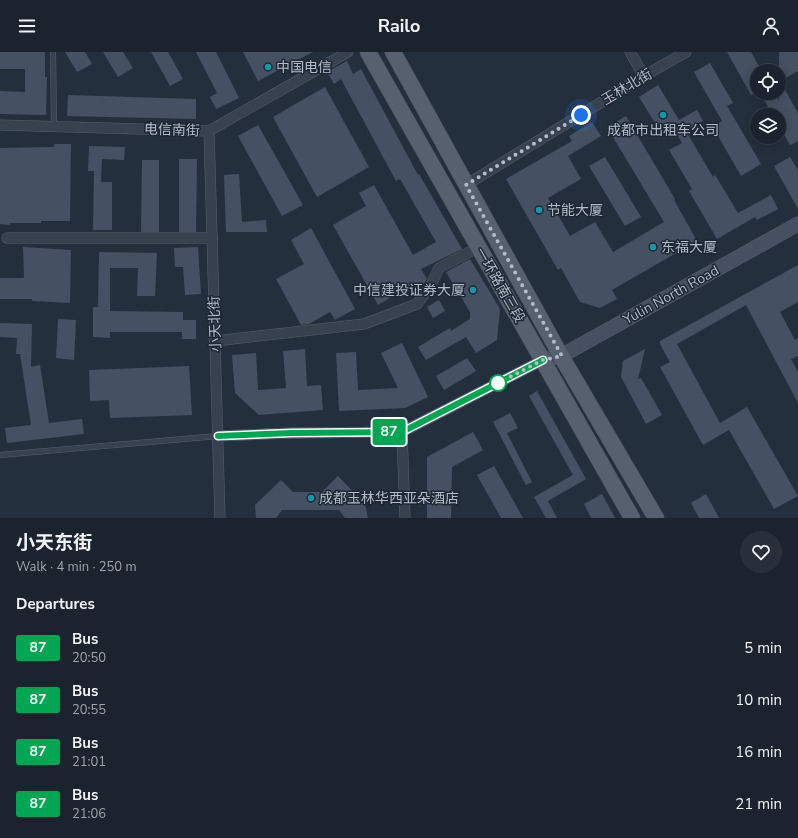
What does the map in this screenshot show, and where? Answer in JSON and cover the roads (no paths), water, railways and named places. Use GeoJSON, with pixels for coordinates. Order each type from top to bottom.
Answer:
{"type":"FeatureCollection","features":[{"type":"Feature","properties":{"kind":"main road","name":"一环路南三段"},"geometry":{"type":"LineString","coordinates":[[368,52],[632,518]]}},
{"type":"Feature","properties":{"kind":"main road"},"geometry":{"type":"LineString","coordinates":[[394,52],[489,227],[656,518]]}},
{"type":"Feature","properties":{"kind":"main road","name":"Yulin North Road"},"geometry":{"type":"LineString","coordinates":[[543,360],[562,356],[798,224]]}},
{"type":"Feature","properties":{"kind":"main road"},"geometry":{"type":"LineString","coordinates":[[475,242],[477,240],[482,242],[487,240],[489,236],[489,227]]}},
{"type":"Feature","properties":{"kind":"street","name":"电信南街"},"geometry":{"type":"LineString","coordinates":[[0,124],[209,131],[348,52]]}},
{"type":"Feature","properties":{"kind":"street"},"geometry":{"type":"LineString","coordinates":[[630,52],[644,76]]}},
{"type":"Feature","properties":{"kind":"street","name":"玉林北街"},"geometry":{"type":"LineString","coordinates":[[466,185],[686,52]]}},
{"type":"Feature","properties":{"kind":"street","name":"小天北街"},"geometry":{"type":"LineString","coordinates":[[209,131],[220,518]]}},
{"type":"Feature","properties":{"kind":"street"},"geometry":{"type":"LineString","coordinates":[[8,238],[212,238]]}},
{"type":"Feature","properties":{"kind":"street"},"geometry":{"type":"LineString","coordinates":[[215,341],[364,324],[417,304],[431,285],[439,268],[475,242]]}},
{"type":"Feature","properties":{"kind":"street"},"geometry":{"type":"LineString","coordinates":[[218,436],[291,433],[402,432],[543,360]]}},
{"type":"Feature","properties":{"kind":"street"},"geometry":{"type":"LineString","coordinates":[[402,432],[405,518]]}},
{"type":"Feature","properties":{"kind":"lane"},"geometry":{"type":"LineString","coordinates":[[53,52],[54,126]]}},
{"type":"Feature","properties":{"kind":"lane"},"geometry":{"type":"LineString","coordinates":[[0,455],[218,436]]}},
{"type":"Feature","properties":{"kind":"place","name":"中国电信"},"geometry":{"type":"Point","coordinates":[268,67]}},
{"type":"Feature","properties":{"kind":"place","name":"成都市出租车公司"},"geometry":{"type":"Point","coordinates":[663,115]}},
{"type":"Feature","properties":{"kind":"place","name":"节能大厦"},"geometry":{"type":"Point","coordinates":[539,210]}},
{"type":"Feature","properties":{"kind":"place","name":"东福大厦"},"geometry":{"type":"Point","coordinates":[653,247]}},
{"type":"Feature","properties":{"kind":"place","name":"中信建投证券大厦"},"geometry":{"type":"Point","coordinates":[473,290]}},
{"type":"Feature","properties":{"kind":"place","name":"成都玉林华西亚朵酒店"},"geometry":{"type":"Point","coordinates":[311,498]}}]}
